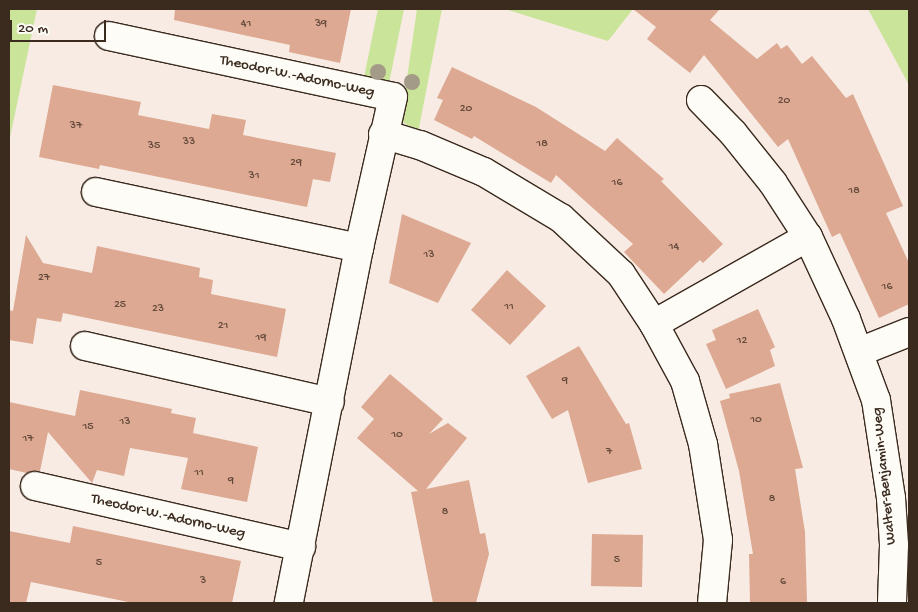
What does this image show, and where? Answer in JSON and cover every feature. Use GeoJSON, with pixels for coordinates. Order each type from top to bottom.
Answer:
{"type":"FeatureCollection","features":[{"type":"Feature","properties":{"kind":"street","name":"Theodor-W.-Adorno-Weg"},"geometry":{"type":"LineString","coordinates":[[109,36],[393,97],[359,248],[330,402],[288,603]]}},
{"type":"Feature","properties":{"kind":"street","name":"Walter-Benjamin-Weg"},"geometry":{"type":"LineString","coordinates":[[701,100],[733,133],[767,176],[808,237],[859,352],[876,400],[891,498],[894,544],[892,603]]}},
{"type":"Feature","properties":{"kind":"street"},"geometry":{"type":"LineString","coordinates":[[384,134],[420,145],[484,172],[561,218],[621,274],[654,324],[685,381],[703,444],[718,540],[712,603]]}},
{"type":"Feature","properties":{"kind":"street"},"geometry":{"type":"LineString","coordinates":[[96,192],[359,248]]}},
{"type":"Feature","properties":{"kind":"street"},"geometry":{"type":"LineString","coordinates":[[654,324],[808,237]]}},
{"type":"Feature","properties":{"kind":"street"},"geometry":{"type":"LineString","coordinates":[[859,352],[909,332]]}},
{"type":"Feature","properties":{"kind":"street"},"geometry":{"type":"LineString","coordinates":[[85,346],[330,402]]}},
{"type":"Feature","properties":{"kind":"street","name":"Theodor-W.-Adorno-Weg"},"geometry":{"type":"LineString","coordinates":[[35,486],[301,547]]}},
{"type":"Feature","properties":{"kind":"green space"},"geometry":{"type":"Polygon","coordinates":[[[9,9],[37,9],[9,142],[9,9]]]}},
{"type":"Feature","properties":{"kind":"green space"},"geometry":{"type":"Polygon","coordinates":[[[378,9],[404,9],[388,88],[363,82],[378,9]]]}},
{"type":"Feature","properties":{"kind":"green space"},"geometry":{"type":"Polygon","coordinates":[[[417,9],[442,9],[418,133],[402,121],[417,9]]]}},
{"type":"Feature","properties":{"kind":"green space"},"geometry":{"type":"Polygon","coordinates":[[[505,9],[633,9],[608,41],[505,9]]]}},
{"type":"Feature","properties":{"kind":"green space"},"geometry":{"type":"Polygon","coordinates":[[[868,9],[909,9],[909,85],[868,9]]]}},
{"type":"Feature","properties":{"kind":"building"},"geometry":{"type":"Polygon","coordinates":[[[175,9],[351,9],[340,63],[289,52],[290,45],[174,20],[175,9]]]}},
{"type":"Feature","properties":{"kind":"building"},"geometry":{"type":"Polygon","coordinates":[[[633,9],[720,9],[710,20],[757,59],[777,43],[781,49],[787,45],[802,64],[812,56],[846,98],[853,94],[903,206],[886,213],[909,263],[909,304],[879,318],[840,233],[832,237],[788,139],[778,147],[704,55],[690,73],[647,39],[656,27],[633,9]]]}},
{"type":"Feature","properties":{"kind":"building"},"geometry":{"type":"Polygon","coordinates":[[[452,67],[536,107],[605,151],[617,138],[664,179],[661,181],[723,244],[703,263],[700,260],[664,294],[624,252],[633,244],[556,175],[551,183],[474,136],[472,139],[434,120],[443,100],[437,98],[452,67]]]}},
{"type":"Feature","properties":{"kind":"building"},"geometry":{"type":"Polygon","coordinates":[[[53,85],[141,102],[138,115],[209,129],[212,114],[246,120],[243,135],[336,153],[330,182],[313,179],[307,207],[100,165],[99,169],[39,157],[53,85]]]}},
{"type":"Feature","properties":{"kind":"building"},"geometry":{"type":"Polygon","coordinates":[[[402,214],[471,243],[438,303],[389,283],[402,214]]]}},
{"type":"Feature","properties":{"kind":"building"},"geometry":{"type":"Polygon","coordinates":[[[26,235],[43,263],[92,273],[97,246],[200,268],[199,277],[213,280],[211,294],[286,309],[277,357],[63,313],[61,322],[37,318],[33,344],[9,340],[9,310],[13,311],[26,235]]]}},
{"type":"Feature","properties":{"kind":"building"},"geometry":{"type":"Polygon","coordinates":[[[507,270],[546,306],[510,345],[471,310],[507,270]]]}},
{"type":"Feature","properties":{"kind":"building"},"geometry":{"type":"Polygon","coordinates":[[[758,309],[775,347],[770,350],[775,366],[726,389],[706,344],[716,340],[712,330],[758,309]]]}},
{"type":"Feature","properties":{"kind":"building"},"geometry":{"type":"Polygon","coordinates":[[[579,346],[626,424],[629,423],[642,469],[588,483],[568,410],[552,419],[526,376],[579,346]]]}},
{"type":"Feature","properties":{"kind":"building"},"geometry":{"type":"Polygon","coordinates":[[[390,374],[443,419],[429,434],[448,423],[467,438],[426,489],[469,480],[480,534],[485,533],[489,554],[476,603],[433,603],[411,492],[418,491],[357,438],[374,419],[361,407],[390,374]]]}},
{"type":"Feature","properties":{"kind":"building"},"geometry":{"type":"Polygon","coordinates":[[[780,383],[803,468],[795,469],[805,532],[807,603],[750,603],[749,554],[753,554],[739,471],[720,401],[730,398],[729,394],[780,383]]]}},
{"type":"Feature","properties":{"kind":"building"},"geometry":{"type":"Polygon","coordinates":[[[80,390],[172,409],[171,413],[196,418],[193,433],[258,447],[247,502],[181,489],[188,458],[130,448],[124,476],[97,470],[92,483],[48,432],[40,471],[27,473],[9,469],[9,402],[75,416],[80,390]]]}},
{"type":"Feature","properties":{"kind":"building"},"geometry":{"type":"Polygon","coordinates":[[[73,526],[241,561],[232,603],[133,603],[31,582],[26,603],[9,603],[9,531],[70,543],[73,526]]]}},
{"type":"Feature","properties":{"kind":"building"},"geometry":{"type":"Polygon","coordinates":[[[592,534],[643,535],[642,587],[591,586],[592,534]]]}}]}
